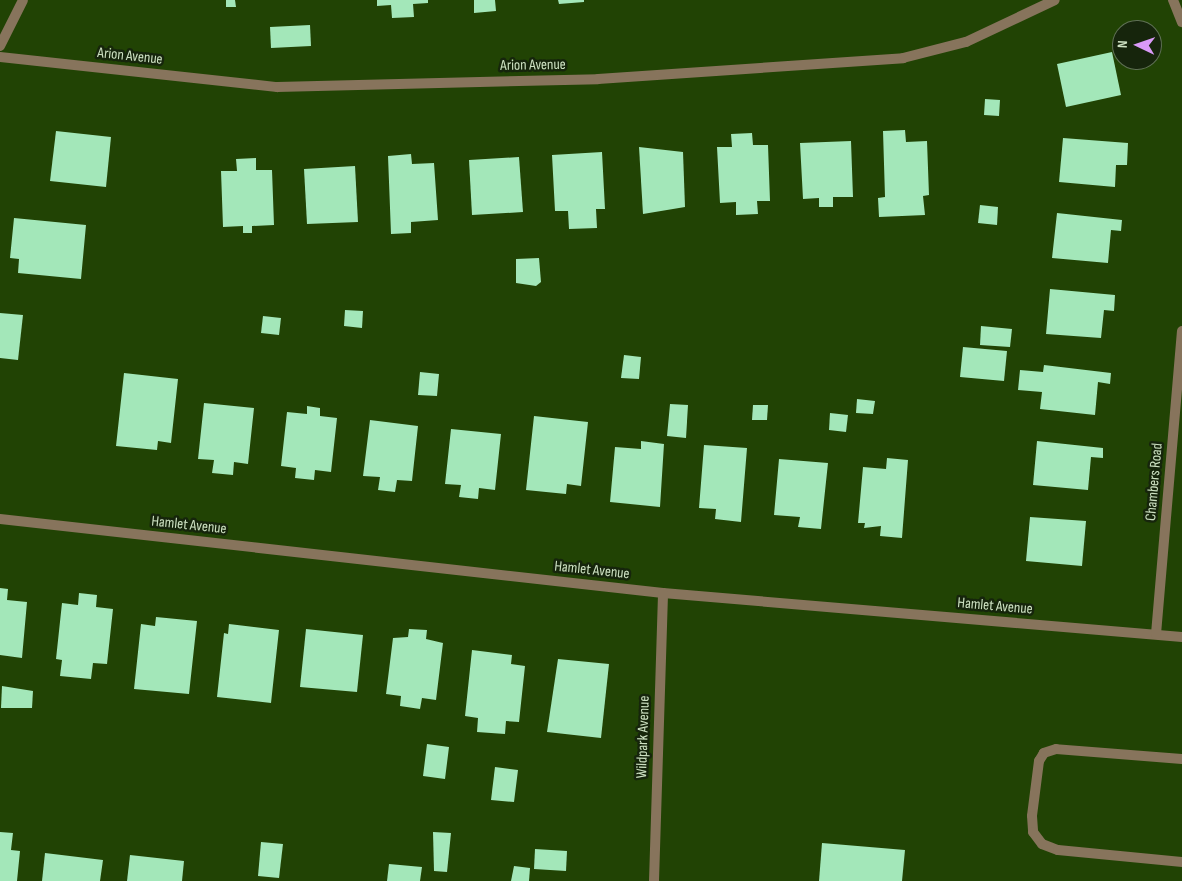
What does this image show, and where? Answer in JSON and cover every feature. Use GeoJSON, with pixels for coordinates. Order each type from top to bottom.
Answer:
{"type":"FeatureCollection","features":[{"type":"Feature","properties":{"kind":"street"},"geometry":{"type":"LineString","coordinates":[[0,46],[23,0]]}},
{"type":"Feature","properties":{"kind":"street","name":"Arion Avenue"},"geometry":{"type":"LineString","coordinates":[[0,57],[277,87],[598,80],[903,58],[966,42],[1055,0]]}},
{"type":"Feature","properties":{"kind":"street"},"geometry":{"type":"LineString","coordinates":[[1173,0],[1182,22]]}},
{"type":"Feature","properties":{"kind":"street","name":"Chambers Road"},"geometry":{"type":"LineString","coordinates":[[1156,634],[1182,331]]}},
{"type":"Feature","properties":{"kind":"street","name":"Hamlet Avenue"},"geometry":{"type":"LineString","coordinates":[[0,519],[663,593],[1182,636]]}},
{"type":"Feature","properties":{"kind":"street","name":"Wildpark Avenue"},"geometry":{"type":"LineString","coordinates":[[654,881],[663,593]]}},
{"type":"Feature","properties":{"kind":"street"},"geometry":{"type":"LineString","coordinates":[[1182,759],[1056,749],[1044,753],[1039,761],[1032,816],[1033,832],[1042,844],[1058,850],[1182,862]]}},
{"type":"Feature","properties":{"kind":"building"},"geometry":{"type":"Polygon","coordinates":[[[226,0],[235,0],[236,7],[226,7],[226,0]]]}},
{"type":"Feature","properties":{"kind":"building"},"geometry":{"type":"Polygon","coordinates":[[[377,0],[428,0],[428,3],[413,4],[414,17],[392,18],[391,5],[377,6],[377,0]]]}},
{"type":"Feature","properties":{"kind":"building"},"geometry":{"type":"Polygon","coordinates":[[[474,0],[495,0],[496,11],[474,13],[474,0]]]}},
{"type":"Feature","properties":{"kind":"building"},"geometry":{"type":"Polygon","coordinates":[[[558,0],[584,0],[584,2],[559,4],[558,0]]]}},
{"type":"Feature","properties":{"kind":"building"},"geometry":{"type":"Polygon","coordinates":[[[310,25],[311,46],[271,48],[270,27],[310,25]]]}},
{"type":"Feature","properties":{"kind":"building"},"geometry":{"type":"Polygon","coordinates":[[[1112,52],[1112,70],[1116,70],[1121,95],[1066,107],[1057,64],[1112,52]]]}},
{"type":"Feature","properties":{"kind":"building"},"geometry":{"type":"Polygon","coordinates":[[[985,99],[1000,100],[999,116],[984,115],[985,99]]]}},
{"type":"Feature","properties":{"kind":"building"},"geometry":{"type":"Polygon","coordinates":[[[905,130],[906,142],[927,141],[929,195],[923,196],[925,215],[879,217],[878,198],[885,197],[883,131],[905,130]]]}},
{"type":"Feature","properties":{"kind":"building"},"geometry":{"type":"Polygon","coordinates":[[[56,131],[111,137],[106,187],[50,181],[56,131]]]}},
{"type":"Feature","properties":{"kind":"building"},"geometry":{"type":"Polygon","coordinates":[[[752,133],[753,145],[768,145],[770,201],[757,201],[758,214],[736,215],[736,202],[720,203],[717,147],[732,147],[731,134],[752,133]]]}},
{"type":"Feature","properties":{"kind":"building"},"geometry":{"type":"Polygon","coordinates":[[[1063,138],[1128,143],[1127,165],[1116,165],[1115,187],[1059,182],[1063,138]]]}},
{"type":"Feature","properties":{"kind":"building"},"geometry":{"type":"Polygon","coordinates":[[[851,141],[853,197],[833,197],[833,207],[819,207],[819,198],[803,199],[800,143],[851,141]]]}},
{"type":"Feature","properties":{"kind":"building"},"geometry":{"type":"Polygon","coordinates":[[[639,147],[683,152],[685,207],[643,214],[639,147]]]}},
{"type":"Feature","properties":{"kind":"building"},"geometry":{"type":"Polygon","coordinates":[[[602,152],[605,209],[596,209],[597,228],[569,229],[568,211],[555,211],[552,155],[602,152]]]}},
{"type":"Feature","properties":{"kind":"building"},"geometry":{"type":"Polygon","coordinates":[[[411,154],[412,164],[434,163],[438,220],[411,222],[411,233],[391,234],[388,156],[411,154]]]}},
{"type":"Feature","properties":{"kind":"building"},"geometry":{"type":"Polygon","coordinates":[[[519,157],[523,212],[472,215],[469,160],[519,157]]]}},
{"type":"Feature","properties":{"kind":"building"},"geometry":{"type":"Polygon","coordinates":[[[256,158],[256,170],[272,170],[274,225],[252,226],[252,233],[243,233],[243,226],[223,227],[221,171],[237,171],[236,159],[256,158]]]}},
{"type":"Feature","properties":{"kind":"building"},"geometry":{"type":"Polygon","coordinates":[[[355,166],[358,222],[307,224],[304,169],[355,166]]]}},
{"type":"Feature","properties":{"kind":"building"},"geometry":{"type":"Polygon","coordinates":[[[980,205],[998,207],[997,225],[978,223],[980,205]]]}},
{"type":"Feature","properties":{"kind":"building"},"geometry":{"type":"Polygon","coordinates":[[[1057,213],[1122,220],[1121,231],[1111,230],[1108,263],[1052,258],[1057,213]]]}},
{"type":"Feature","properties":{"kind":"building"},"geometry":{"type":"Polygon","coordinates":[[[14,218],[86,225],[81,279],[18,273],[19,259],[10,258],[14,218]]]}},
{"type":"Feature","properties":{"kind":"building"},"geometry":{"type":"Polygon","coordinates":[[[539,258],[541,282],[536,286],[516,283],[516,259],[539,258]]]}},
{"type":"Feature","properties":{"kind":"building"},"geometry":{"type":"Polygon","coordinates":[[[1050,289],[1115,295],[1114,311],[1104,310],[1101,338],[1046,334],[1050,289]]]}},
{"type":"Feature","properties":{"kind":"building"},"geometry":{"type":"Polygon","coordinates":[[[345,310],[363,311],[362,328],[344,326],[345,310]]]}},
{"type":"Feature","properties":{"kind":"building"},"geometry":{"type":"Polygon","coordinates":[[[0,313],[23,315],[18,360],[0,358],[0,313]]]}},
{"type":"Feature","properties":{"kind":"building"},"geometry":{"type":"Polygon","coordinates":[[[263,316],[281,318],[279,335],[261,333],[263,316]]]}},
{"type":"Feature","properties":{"kind":"building"},"geometry":{"type":"Polygon","coordinates":[[[981,326],[1012,329],[1010,347],[980,345],[981,326]]]}},
{"type":"Feature","properties":{"kind":"building"},"geometry":{"type":"Polygon","coordinates":[[[963,347],[1007,351],[1004,381],[960,377],[963,347]]]}},
{"type":"Feature","properties":{"kind":"building"},"geometry":{"type":"Polygon","coordinates":[[[624,355],[641,357],[639,379],[621,378],[624,355]]]}},
{"type":"Feature","properties":{"kind":"building"},"geometry":{"type":"Polygon","coordinates":[[[1044,365],[1111,373],[1110,384],[1098,382],[1095,415],[1040,409],[1042,392],[1018,390],[1020,370],[1043,372],[1044,365]]]}},
{"type":"Feature","properties":{"kind":"building"},"geometry":{"type":"Polygon","coordinates":[[[420,372],[439,374],[437,396],[418,395],[420,372]]]}},
{"type":"Feature","properties":{"kind":"building"},"geometry":{"type":"Polygon","coordinates":[[[124,373],[178,379],[171,443],[158,441],[157,450],[116,446],[124,373]]]}},
{"type":"Feature","properties":{"kind":"building"},"geometry":{"type":"Polygon","coordinates":[[[857,399],[875,401],[873,414],[856,413],[857,399]]]}},
{"type":"Feature","properties":{"kind":"building"},"geometry":{"type":"Polygon","coordinates":[[[204,403],[254,408],[248,464],[234,462],[233,475],[212,473],[214,460],[198,459],[204,403]]]}},
{"type":"Feature","properties":{"kind":"building"},"geometry":{"type":"Polygon","coordinates":[[[670,404],[688,405],[686,438],[667,436],[670,404]]]}},
{"type":"Feature","properties":{"kind":"building"},"geometry":{"type":"Polygon","coordinates":[[[753,405],[768,405],[767,420],[752,420],[753,405]]]}},
{"type":"Feature","properties":{"kind":"building"},"geometry":{"type":"Polygon","coordinates":[[[307,406],[320,408],[320,416],[337,418],[331,472],[315,470],[314,480],[295,478],[296,468],[281,466],[287,412],[307,414],[307,406]]]}},
{"type":"Feature","properties":{"kind":"building"},"geometry":{"type":"Polygon","coordinates":[[[830,413],[848,415],[846,432],[829,430],[830,413]]]}},
{"type":"Feature","properties":{"kind":"building"},"geometry":{"type":"Polygon","coordinates":[[[534,416],[588,422],[581,486],[567,484],[566,494],[526,490],[534,416]]]}},
{"type":"Feature","properties":{"kind":"building"},"geometry":{"type":"Polygon","coordinates":[[[370,420],[418,426],[412,481],[397,480],[395,492],[378,490],[380,477],[363,476],[370,420]]]}},
{"type":"Feature","properties":{"kind":"building"},"geometry":{"type":"Polygon","coordinates":[[[451,429],[501,434],[495,490],[479,488],[478,499],[459,497],[461,485],[445,484],[451,429]]]}},
{"type":"Feature","properties":{"kind":"building"},"geometry":{"type":"Polygon","coordinates":[[[641,441],[664,444],[660,507],[610,502],[615,447],[641,449],[641,441]]]}},
{"type":"Feature","properties":{"kind":"building"},"geometry":{"type":"Polygon","coordinates":[[[1037,441],[1103,448],[1103,458],[1091,457],[1088,490],[1033,485],[1037,441]]]}},
{"type":"Feature","properties":{"kind":"building"},"geometry":{"type":"Polygon","coordinates":[[[704,445],[747,448],[741,522],[715,519],[716,509],[699,508],[704,445]]]}},
{"type":"Feature","properties":{"kind":"building"},"geometry":{"type":"Polygon","coordinates":[[[887,458],[908,460],[902,538],[880,536],[881,526],[864,528],[865,523],[858,523],[863,467],[886,469],[887,458]]]}},
{"type":"Feature","properties":{"kind":"building"},"geometry":{"type":"Polygon","coordinates":[[[779,459],[828,463],[821,529],[798,527],[800,517],[774,515],[779,459]]]}},
{"type":"Feature","properties":{"kind":"building"},"geometry":{"type":"Polygon","coordinates":[[[1030,517],[1086,521],[1082,566],[1026,561],[1030,517]]]}},
{"type":"Feature","properties":{"kind":"building"},"geometry":{"type":"Polygon","coordinates":[[[0,588],[8,589],[7,600],[27,602],[22,658],[0,655],[0,588]]]}},
{"type":"Feature","properties":{"kind":"building"},"geometry":{"type":"Polygon","coordinates":[[[79,593],[97,595],[96,607],[113,609],[107,664],[93,663],[91,679],[60,676],[62,660],[56,659],[62,603],[78,605],[79,593]]]}},
{"type":"Feature","properties":{"kind":"building"},"geometry":{"type":"Polygon","coordinates":[[[156,617],[197,621],[189,694],[134,689],[141,624],[155,626],[156,617]]]}},
{"type":"Feature","properties":{"kind":"building"},"geometry":{"type":"Polygon","coordinates":[[[229,624],[279,630],[271,703],[217,697],[224,633],[228,634],[229,624]]]}},
{"type":"Feature","properties":{"kind":"building"},"geometry":{"type":"Polygon","coordinates":[[[306,629],[363,635],[357,692],[300,687],[306,629]]]}},
{"type":"Feature","properties":{"kind":"building"},"geometry":{"type":"Polygon","coordinates":[[[409,629],[427,630],[426,639],[443,643],[436,700],[422,698],[420,709],[400,706],[401,696],[386,694],[393,638],[408,637],[409,629]]]}},
{"type":"Feature","properties":{"kind":"building"},"geometry":{"type":"Polygon","coordinates":[[[472,650],[512,655],[511,664],[525,666],[519,722],[506,721],[505,734],[477,732],[478,718],[465,716],[472,650]]]}},
{"type":"Feature","properties":{"kind":"building"},"geometry":{"type":"Polygon","coordinates":[[[558,659],[609,664],[601,738],[547,732],[558,659]]]}},
{"type":"Feature","properties":{"kind":"building"},"geometry":{"type":"Polygon","coordinates":[[[2,686],[33,691],[32,708],[1,708],[2,686]]]}},
{"type":"Feature","properties":{"kind":"building"},"geometry":{"type":"Polygon","coordinates":[[[427,744],[449,747],[445,779],[423,776],[427,744]]]}},
{"type":"Feature","properties":{"kind":"building"},"geometry":{"type":"Polygon","coordinates":[[[495,767],[518,770],[514,802],[491,800],[495,767]]]}},
{"type":"Feature","properties":{"kind":"building"},"geometry":{"type":"Polygon","coordinates":[[[0,832],[13,833],[11,850],[20,851],[17,881],[0,881],[0,832]]]}},
{"type":"Feature","properties":{"kind":"building"},"geometry":{"type":"Polygon","coordinates":[[[433,832],[451,833],[447,872],[434,871],[433,832]]]}},
{"type":"Feature","properties":{"kind":"building"},"geometry":{"type":"Polygon","coordinates":[[[261,842],[283,844],[279,878],[258,876],[261,842]]]}},
{"type":"Feature","properties":{"kind":"building"},"geometry":{"type":"Polygon","coordinates":[[[822,843],[905,850],[902,881],[819,881],[822,843]]]}},
{"type":"Feature","properties":{"kind":"building"},"geometry":{"type":"Polygon","coordinates":[[[535,849],[567,851],[566,871],[534,869],[535,849]]]}},
{"type":"Feature","properties":{"kind":"building"},"geometry":{"type":"Polygon","coordinates":[[[45,853],[103,860],[100,881],[42,881],[45,853]]]}},
{"type":"Feature","properties":{"kind":"building"},"geometry":{"type":"Polygon","coordinates":[[[130,855],[184,861],[182,881],[127,881],[130,855]]]}},
{"type":"Feature","properties":{"kind":"building"},"geometry":{"type":"Polygon","coordinates":[[[389,864],[422,867],[420,881],[387,881],[389,864]]]}},
{"type":"Feature","properties":{"kind":"building"},"geometry":{"type":"Polygon","coordinates":[[[514,866],[530,868],[529,881],[511,881],[514,866]]]}}]}
